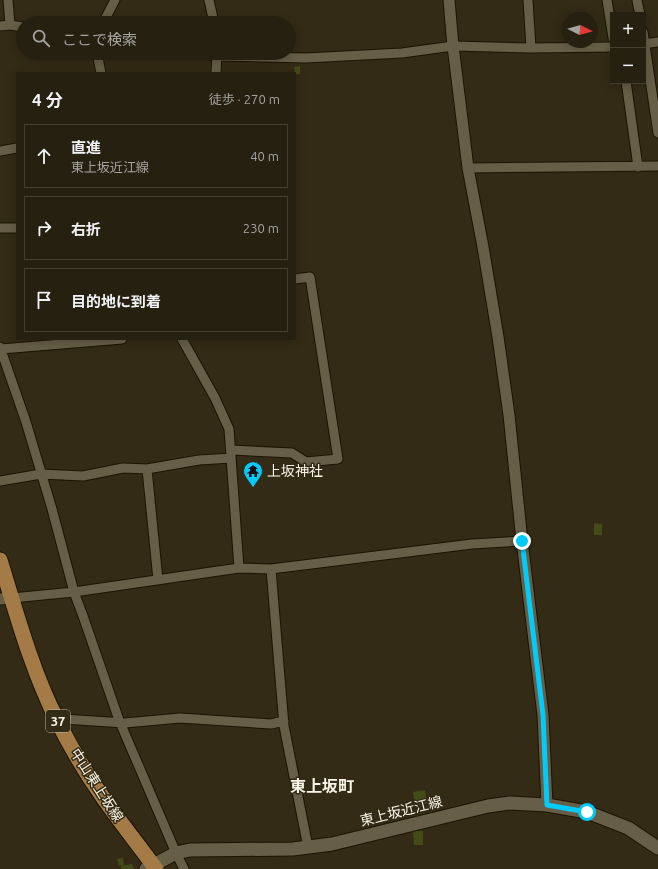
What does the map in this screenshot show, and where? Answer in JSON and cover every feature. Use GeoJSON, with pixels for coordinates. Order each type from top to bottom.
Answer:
{"type":"FeatureCollection","features":[{"type":"Feature","properties":{"kind":"main road","name":"中山東上坂線"},"geometry":{"type":"LineString","coordinates":[[0,560],[4,595],[32,659],[53,720],[102,796],[152,867]]}},
{"type":"Feature","properties":{"kind":"main road","name":"東上坂近江線"},"geometry":{"type":"LineString","coordinates":[[152,867],[176,853],[190,850],[293,849],[332,844],[488,806],[510,803],[547,805],[587,812],[628,828],[658,848]]}},
{"type":"Feature","properties":{"kind":"street"},"geometry":{"type":"LineString","coordinates":[[8,0],[10,25]]}},
{"type":"Feature","properties":{"kind":"street"},"geometry":{"type":"LineString","coordinates":[[107,16],[115,0]]}},
{"type":"Feature","properties":{"kind":"street"},"geometry":{"type":"LineString","coordinates":[[209,0],[212,16]]}},
{"type":"Feature","properties":{"kind":"street"},"geometry":{"type":"LineString","coordinates":[[449,0],[468,168],[498,337],[509,415],[522,541],[543,715],[547,805]]}},
{"type":"Feature","properties":{"kind":"street"},"geometry":{"type":"LineString","coordinates":[[528,0],[531,48]]}},
{"type":"Feature","properties":{"kind":"street"},"geometry":{"type":"LineString","coordinates":[[607,0],[610,19]]}},
{"type":"Feature","properties":{"kind":"street"},"geometry":{"type":"LineString","coordinates":[[637,0],[639,12]]}},
{"type":"Feature","properties":{"kind":"street"},"geometry":{"type":"LineString","coordinates":[[0,26],[16,26]]}},
{"type":"Feature","properties":{"kind":"street"},"geometry":{"type":"LineString","coordinates":[[646,44],[658,42]]}},
{"type":"Feature","properties":{"kind":"street"},"geometry":{"type":"LineString","coordinates":[[296,58],[402,53],[453,46],[610,48]]}},
{"type":"Feature","properties":{"kind":"street"},"geometry":{"type":"LineString","coordinates":[[645,48],[658,133]]}},
{"type":"Feature","properties":{"kind":"street"},"geometry":{"type":"LineString","coordinates":[[98,60],[101,72]]}},
{"type":"Feature","properties":{"kind":"street"},"geometry":{"type":"LineString","coordinates":[[216,72],[217,60]]}},
{"type":"Feature","properties":{"kind":"street"},"geometry":{"type":"LineString","coordinates":[[626,84],[638,167]]}},
{"type":"Feature","properties":{"kind":"street"},"geometry":{"type":"LineString","coordinates":[[0,151],[16,148]]}},
{"type":"Feature","properties":{"kind":"street"},"geometry":{"type":"LineString","coordinates":[[468,168],[658,166]]}},
{"type":"Feature","properties":{"kind":"street"},"geometry":{"type":"LineString","coordinates":[[0,228],[16,228]]}},
{"type":"Feature","properties":{"kind":"street"},"geometry":{"type":"LineString","coordinates":[[0,481],[41,474],[83,476],[123,468],[147,469],[231,454],[292,453],[306,462],[338,459],[310,277],[296,279]]}},
{"type":"Feature","properties":{"kind":"street"},"geometry":{"type":"LineString","coordinates":[[108,340],[0,348],[26,422],[74,592],[120,722],[184,869]]}},
{"type":"Feature","properties":{"kind":"street"},"geometry":{"type":"LineString","coordinates":[[183,340],[215,398],[229,429],[239,568]]}},
{"type":"Feature","properties":{"kind":"street"},"geometry":{"type":"LineString","coordinates":[[147,469],[158,580]]}},
{"type":"Feature","properties":{"kind":"street"},"geometry":{"type":"LineString","coordinates":[[4,595],[74,592],[239,568],[271,569],[472,544],[522,541]]}},
{"type":"Feature","properties":{"kind":"street"},"geometry":{"type":"LineString","coordinates":[[271,569],[284,721],[308,847]]}},
{"type":"Feature","properties":{"kind":"street"},"geometry":{"type":"LineString","coordinates":[[53,720],[125,723],[180,718],[271,724],[284,721]]}},
{"type":"Feature","properties":{"kind":"building"},"geometry":{"type":"Polygon","coordinates":[[[300,66],[300,74],[296,74],[294,67],[300,66]]]}},
{"type":"Feature","properties":{"kind":"building"},"geometry":{"type":"Polygon","coordinates":[[[594,523],[602,524],[602,535],[594,535],[594,523]]]}},
{"type":"Feature","properties":{"kind":"building"},"geometry":{"type":"Polygon","coordinates":[[[425,790],[427,803],[415,805],[413,792],[425,790]]]}},
{"type":"Feature","properties":{"kind":"building"},"geometry":{"type":"Polygon","coordinates":[[[413,831],[423,831],[423,845],[414,845],[413,831]]]}},
{"type":"Feature","properties":{"kind":"building"},"geometry":{"type":"Polygon","coordinates":[[[123,858],[124,865],[119,866],[117,859],[123,858]]]}},
{"type":"Feature","properties":{"kind":"building"},"geometry":{"type":"Polygon","coordinates":[[[132,864],[134,869],[121,869],[121,866],[132,864]]]}},
{"type":"Feature","properties":{"kind":"place","name":"上坂神社"},"geometry":{"type":"Point","coordinates":[253,488]}},
{"type":"Feature","properties":{"kind":"district","name":"東上坂町"},"geometry":{"type":"Point","coordinates":[322,786]}},
{"type":"Feature","properties":{"kind":"route"},"geometry":{"type":"LineString","coordinates":[[522,541],[543,715],[547,805],[587,812]]}}]}
